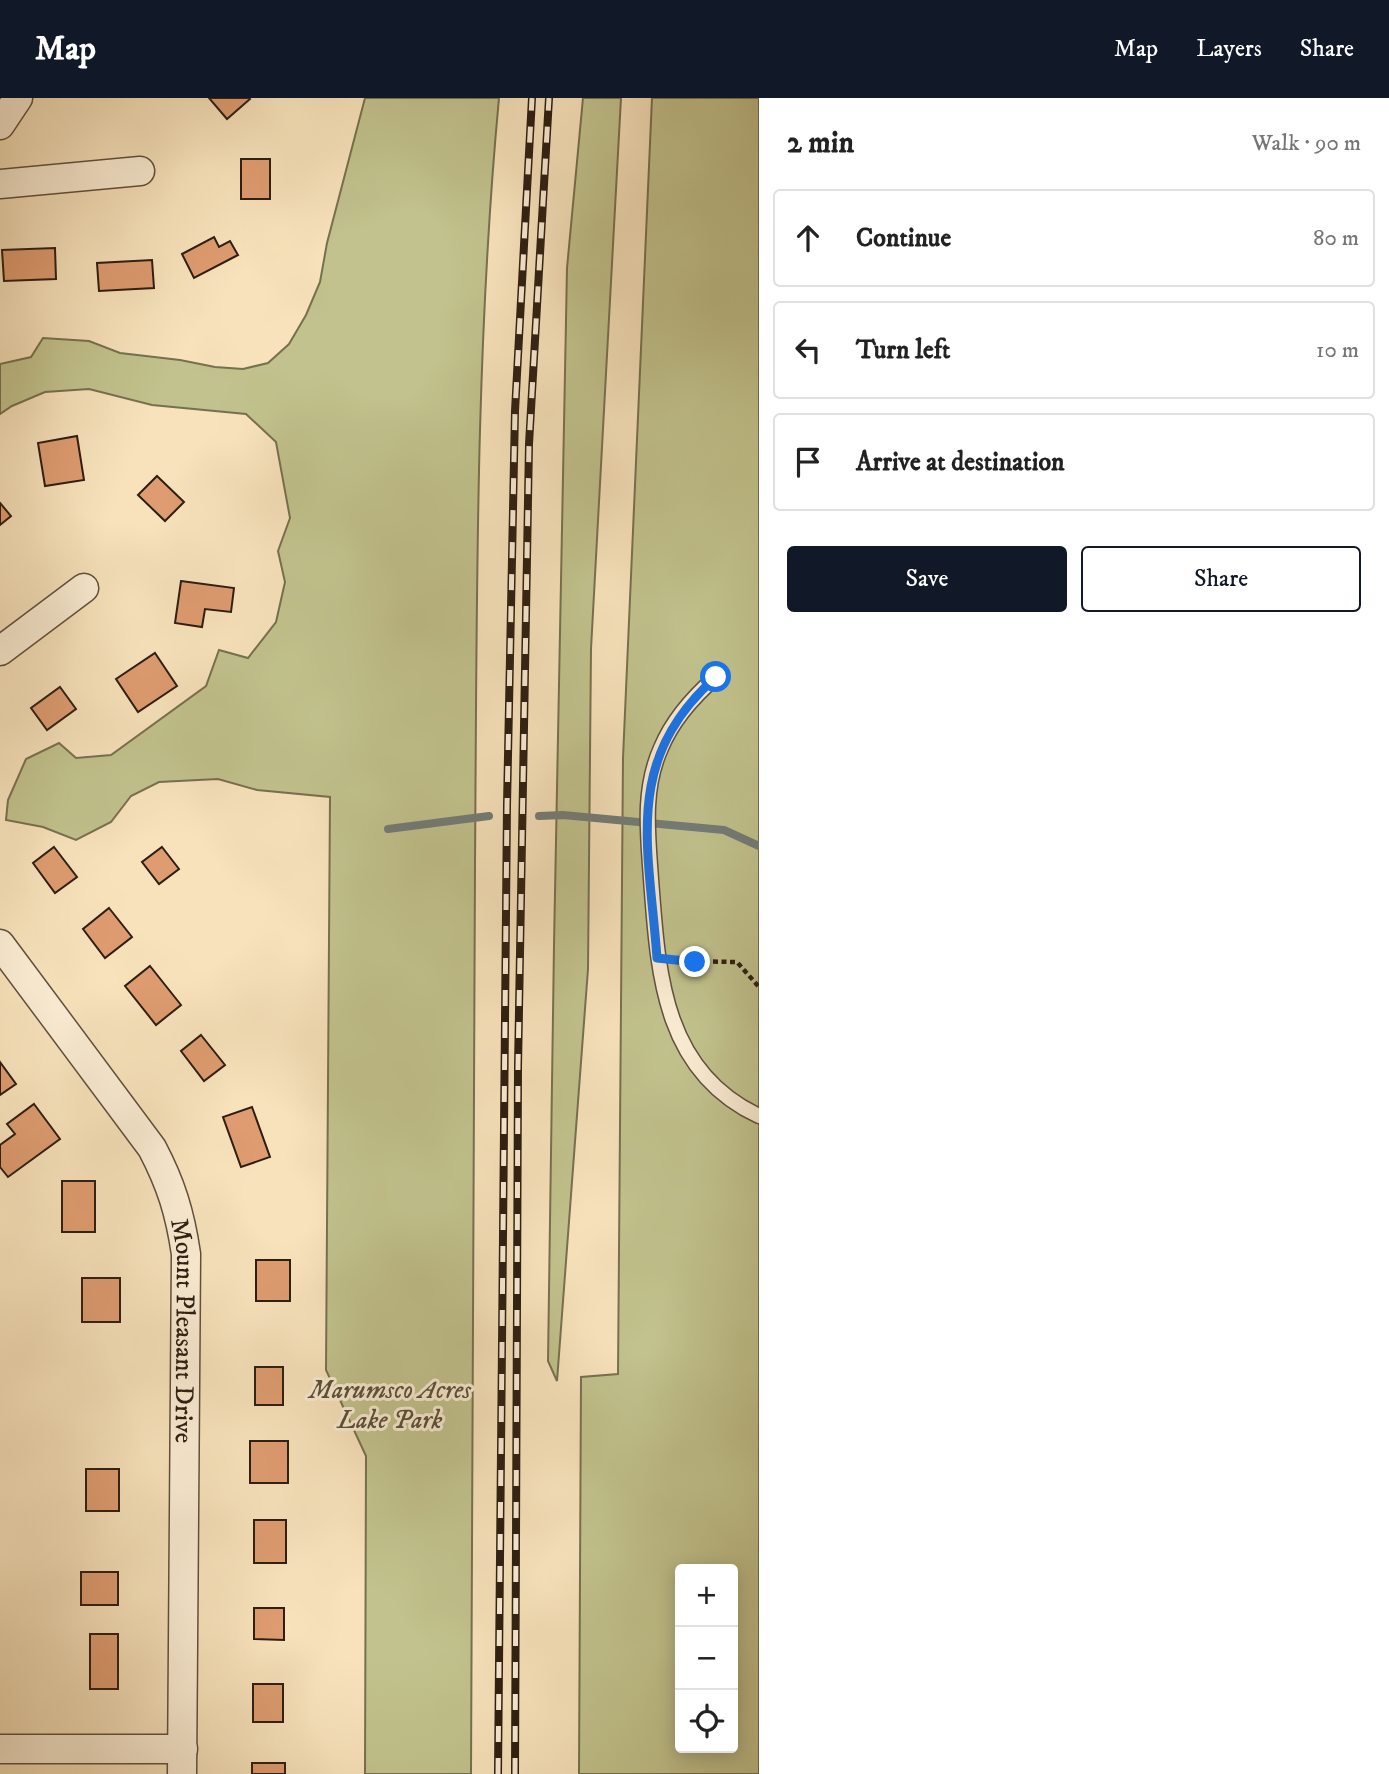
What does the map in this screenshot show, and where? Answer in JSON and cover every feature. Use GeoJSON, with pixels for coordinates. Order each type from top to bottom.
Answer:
{"type":"FeatureCollection","features":[{"type":"Feature","properties":{"kind":"street"},"geometry":{"type":"LineString","coordinates":[[0,125],[18,98]]}},
{"type":"Feature","properties":{"kind":"street"},"geometry":{"type":"LineString","coordinates":[[0,184],[140,170]]}},
{"type":"Feature","properties":{"kind":"street"},"geometry":{"type":"LineString","coordinates":[[0,651],[83,588]]}},
{"type":"Feature","properties":{"kind":"street","name":"Mount Pleasant Drive"},"geometry":{"type":"LineString","coordinates":[[0,944],[152,1147],[169,1181],[181,1217],[186,1254],[183,1761]]}},
{"type":"Feature","properties":{"kind":"street"},"geometry":{"type":"LineString","coordinates":[[0,1749],[183,1761]]}},
{"type":"Feature","properties":{"kind":"lane"},"geometry":{"type":"LineString","coordinates":[[716,677],[696,694],[676,720],[660,749],[651,780],[647,823],[657,958],[670,1017],[684,1047],[722,1092],[759,1116]]}},
{"type":"Feature","properties":{"kind":"path"},"geometry":{"type":"LineString","coordinates":[[657,958],[737,962],[759,986]]}},
{"type":"Feature","properties":{"kind":"green space","name":"Marumsco Acres Lake Park"},"geometry":{"type":"Polygon","coordinates":[[[365,98],[499,98],[485,289],[477,577],[471,1774],[365,1774],[366,1456],[326,1370],[330,797],[257,790],[218,779],[159,782],[131,796],[111,822],[76,840],[43,827],[6,820],[8,800],[26,759],[59,743],[76,758],[111,755],[206,686],[219,650],[248,658],[276,622],[285,582],[278,551],[290,518],[276,442],[246,414],[152,405],[89,389],[45,392],[0,414],[0,364],[31,357],[43,338],[89,341],[120,353],[215,367],[243,369],[268,363],[289,344],[306,315],[320,282],[327,243],[365,98]]]}},
{"type":"Feature","properties":{"kind":"green space"},"geometry":{"type":"Polygon","coordinates":[[[583,98],[621,98],[591,649],[588,969],[557,1381],[548,1361],[567,268],[583,98]]]}},
{"type":"Feature","properties":{"kind":"green space"},"geometry":{"type":"Polygon","coordinates":[[[652,98],[759,98],[759,1774],[579,1774],[581,1377],[618,1374],[623,758],[652,98]]]}},
{"type":"Feature","properties":{"kind":"building"},"geometry":{"type":"Polygon","coordinates":[[[209,98],[249,98],[250,99],[227,119],[209,98]]]}},
{"type":"Feature","properties":{"kind":"building"},"geometry":{"type":"Polygon","coordinates":[[[241,159],[270,159],[270,199],[241,199],[241,159]]]}},
{"type":"Feature","properties":{"kind":"building"},"geometry":{"type":"Polygon","coordinates":[[[214,237],[219,247],[230,241],[238,255],[194,278],[182,254],[214,237]]]}},
{"type":"Feature","properties":{"kind":"building"},"geometry":{"type":"Polygon","coordinates":[[[55,248],[56,279],[4,281],[2,250],[55,248]]]}},
{"type":"Feature","properties":{"kind":"building"},"geometry":{"type":"Polygon","coordinates":[[[152,260],[154,288],[99,291],[97,263],[152,260]]]}},
{"type":"Feature","properties":{"kind":"building"},"geometry":{"type":"Polygon","coordinates":[[[77,436],[84,480],[45,486],[38,443],[77,436]]]}},
{"type":"Feature","properties":{"kind":"building"},"geometry":{"type":"Polygon","coordinates":[[[157,476],[184,502],[165,521],[138,495],[157,476]]]}},
{"type":"Feature","properties":{"kind":"building"},"geometry":{"type":"Polygon","coordinates":[[[0,503],[11,516],[0,525],[0,503]]]}},
{"type":"Feature","properties":{"kind":"building"},"geometry":{"type":"Polygon","coordinates":[[[181,581],[234,588],[231,612],[205,609],[202,627],[175,623],[181,581]]]}},
{"type":"Feature","properties":{"kind":"building"},"geometry":{"type":"Polygon","coordinates":[[[155,653],[177,686],[138,712],[116,679],[155,653]]]}},
{"type":"Feature","properties":{"kind":"building"},"geometry":{"type":"Polygon","coordinates":[[[60,687],[76,709],[47,730],[31,708],[60,687]]]}},
{"type":"Feature","properties":{"kind":"building"},"geometry":{"type":"Polygon","coordinates":[[[54,847],[77,877],[55,893],[33,863],[54,847]]]}},
{"type":"Feature","properties":{"kind":"building"},"geometry":{"type":"Polygon","coordinates":[[[162,847],[179,869],[159,884],[142,862],[162,847]]]}},
{"type":"Feature","properties":{"kind":"building"},"geometry":{"type":"Polygon","coordinates":[[[109,908],[132,937],[105,958],[83,929],[109,908]]]}},
{"type":"Feature","properties":{"kind":"building"},"geometry":{"type":"Polygon","coordinates":[[[150,966],[181,1005],[156,1025],[125,986],[150,966]]]}},
{"type":"Feature","properties":{"kind":"building"},"geometry":{"type":"Polygon","coordinates":[[[201,1035],[225,1065],[204,1081],[181,1051],[201,1035]]]}},
{"type":"Feature","properties":{"kind":"building"},"geometry":{"type":"Polygon","coordinates":[[[0,1062],[16,1084],[0,1095],[0,1062]]]}},
{"type":"Feature","properties":{"kind":"building"},"geometry":{"type":"Polygon","coordinates":[[[34,1104],[60,1139],[8,1177],[0,1167],[0,1145],[15,1134],[7,1124],[34,1104]]]}},
{"type":"Feature","properties":{"kind":"building"},"geometry":{"type":"Polygon","coordinates":[[[252,1107],[270,1157],[241,1167],[223,1117],[252,1107]]]}},
{"type":"Feature","properties":{"kind":"building"},"geometry":{"type":"Polygon","coordinates":[[[62,1181],[95,1181],[95,1232],[62,1232],[62,1181]]]}},
{"type":"Feature","properties":{"kind":"building"},"geometry":{"type":"Polygon","coordinates":[[[256,1260],[290,1260],[290,1301],[256,1301],[256,1260]]]}},
{"type":"Feature","properties":{"kind":"building"},"geometry":{"type":"Polygon","coordinates":[[[82,1278],[120,1278],[120,1322],[82,1322],[82,1278]]]}},
{"type":"Feature","properties":{"kind":"building"},"geometry":{"type":"Polygon","coordinates":[[[255,1367],[283,1367],[283,1405],[255,1405],[255,1367]]]}},
{"type":"Feature","properties":{"kind":"building"},"geometry":{"type":"Polygon","coordinates":[[[250,1441],[288,1441],[288,1483],[250,1483],[250,1441]]]}},
{"type":"Feature","properties":{"kind":"building"},"geometry":{"type":"Polygon","coordinates":[[[86,1469],[119,1469],[119,1511],[86,1511],[86,1469]]]}},
{"type":"Feature","properties":{"kind":"building"},"geometry":{"type":"Polygon","coordinates":[[[254,1520],[286,1520],[286,1563],[254,1563],[254,1520]]]}},
{"type":"Feature","properties":{"kind":"building"},"geometry":{"type":"Polygon","coordinates":[[[81,1572],[118,1572],[118,1605],[81,1605],[81,1572]]]}},
{"type":"Feature","properties":{"kind":"building"},"geometry":{"type":"Polygon","coordinates":[[[254,1608],[284,1608],[284,1640],[254,1639],[254,1608]]]}},
{"type":"Feature","properties":{"kind":"building"},"geometry":{"type":"Polygon","coordinates":[[[90,1634],[118,1634],[118,1689],[90,1689],[90,1634]]]}},
{"type":"Feature","properties":{"kind":"building"},"geometry":{"type":"Polygon","coordinates":[[[253,1684],[283,1684],[283,1722],[253,1722],[253,1684]]]}},
{"type":"Feature","properties":{"kind":"building"},"geometry":{"type":"Polygon","coordinates":[[[252,1763],[285,1763],[285,1774],[252,1774],[252,1763]]]}},
{"type":"Feature","properties":{"kind":"waterway"},"geometry":{"type":"LineString","coordinates":[[539,816],[563,815],[724,830],[759,846]]}},
{"type":"Feature","properties":{"kind":"waterway"},"geometry":{"type":"LineString","coordinates":[[388,829],[489,816]]}},
{"type":"Feature","properties":{"kind":"railway"},"geometry":{"type":"LineString","coordinates":[[498,1774],[507,805],[515,411],[532,98]]}},
{"type":"Feature","properties":{"kind":"railway"},"geometry":{"type":"LineString","coordinates":[[515,1774],[518,1067],[529,444],[549,98]]}},
{"type":"Feature","properties":{"kind":"route"},"geometry":{"type":"LineString","coordinates":[[695,962],[657,958],[647,812],[651,780],[660,749],[676,720],[696,694],[716,677]]}}]}
